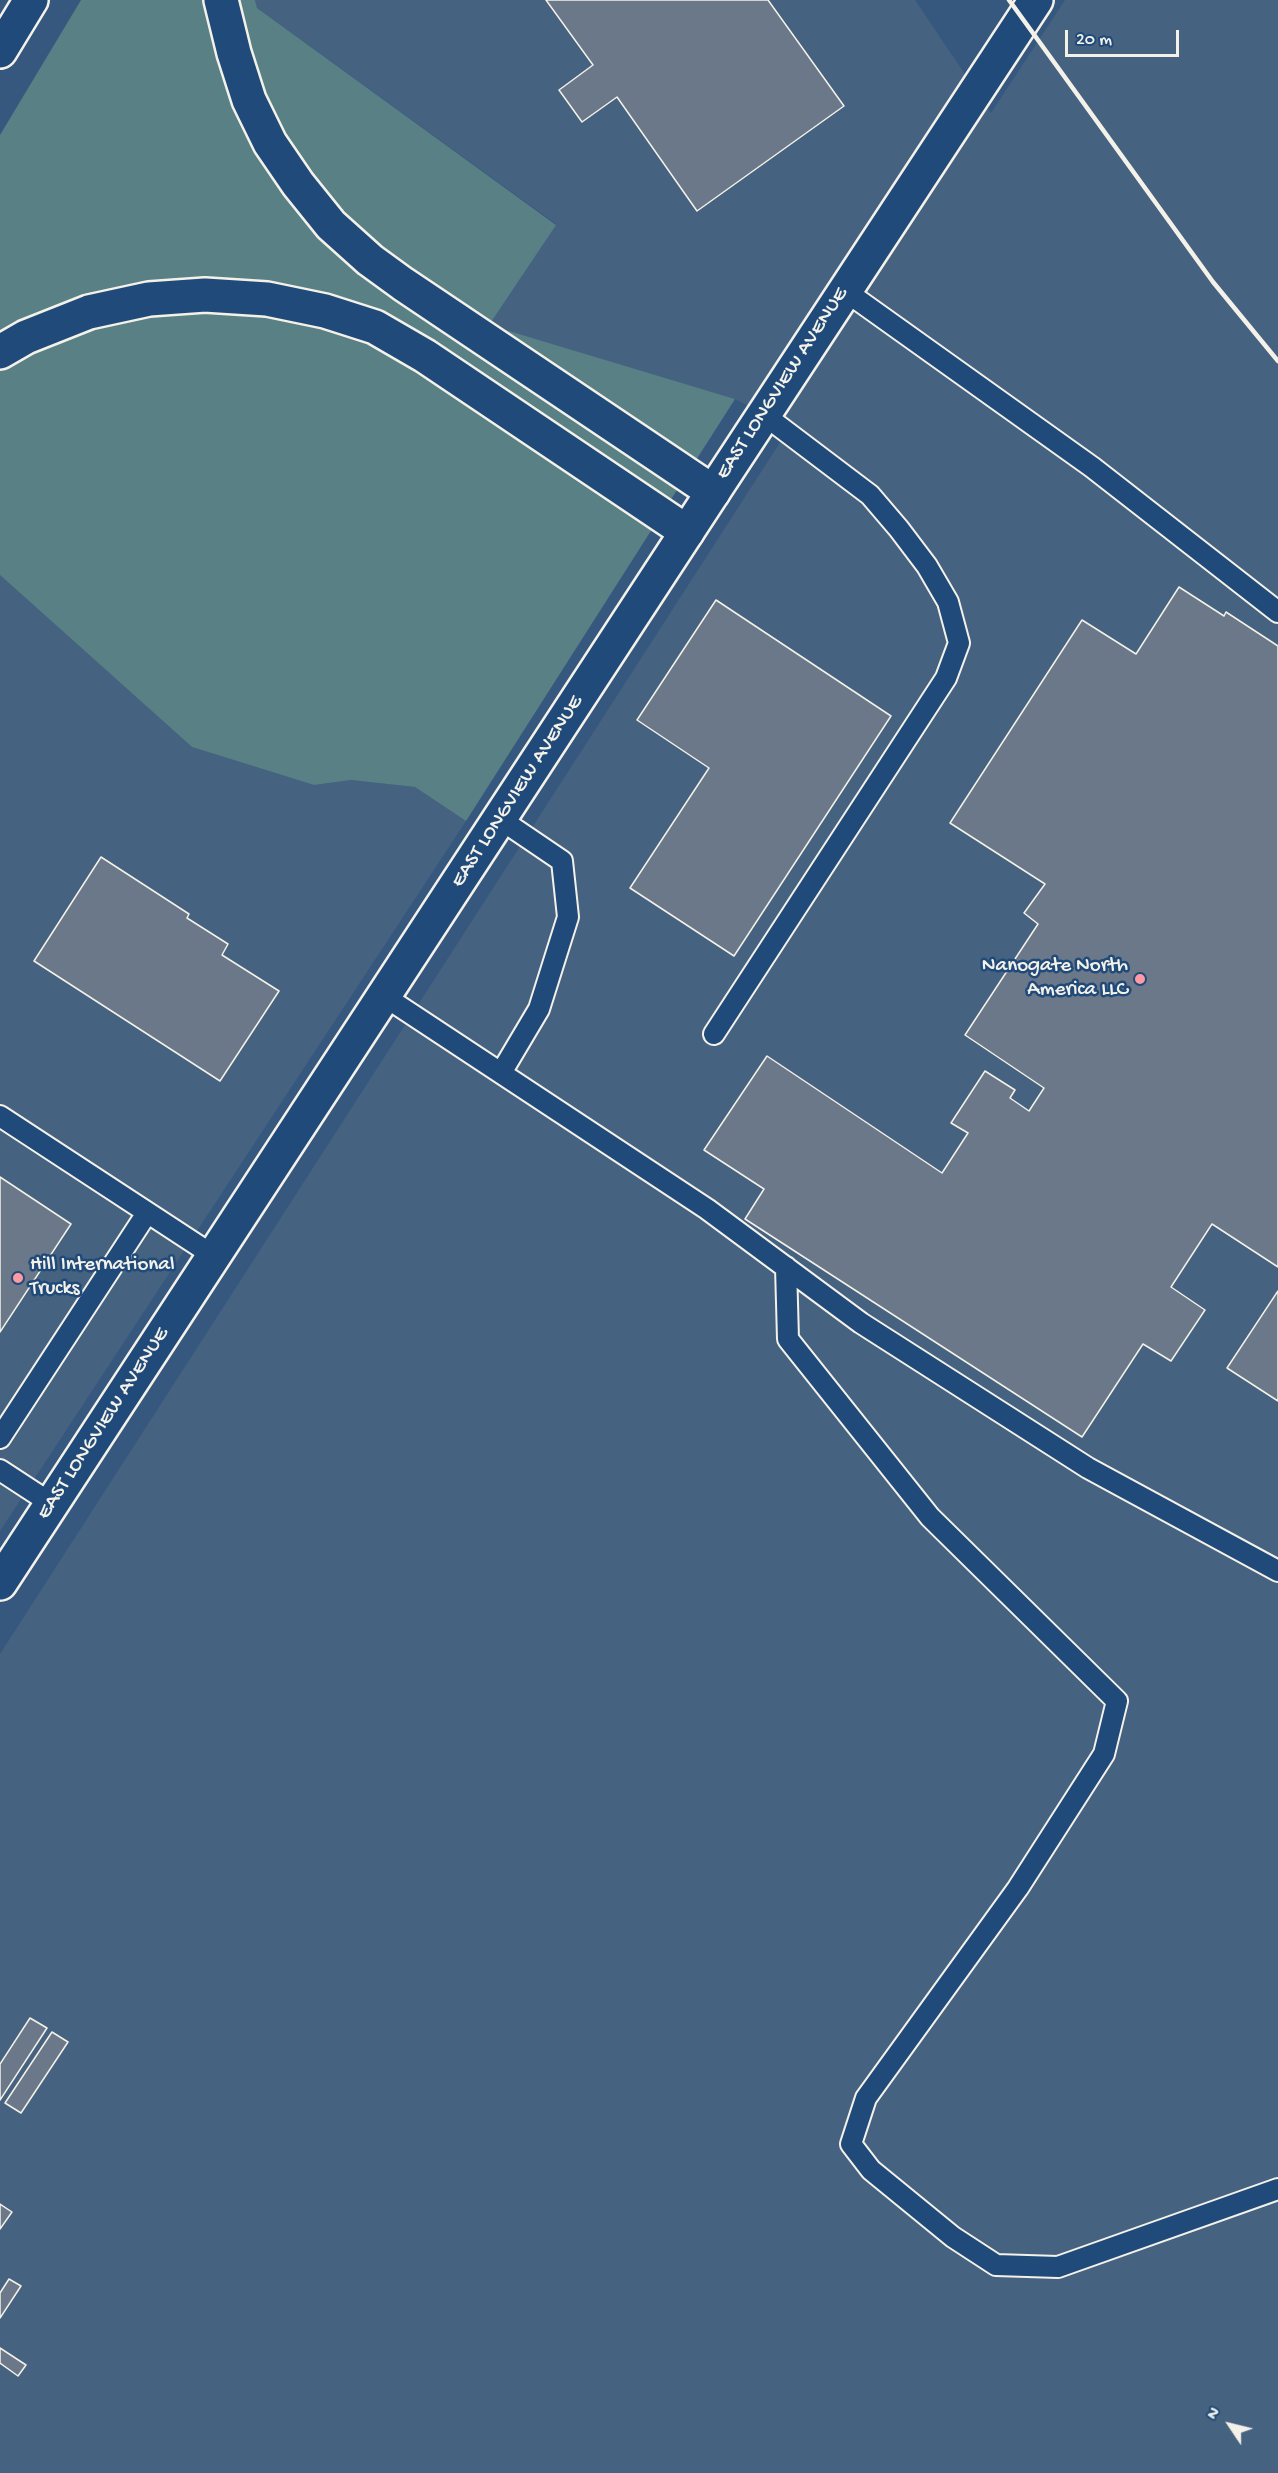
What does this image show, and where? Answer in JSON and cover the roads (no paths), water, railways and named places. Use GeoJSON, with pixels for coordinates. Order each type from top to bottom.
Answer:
{"type":"FeatureCollection","features":[{"type":"Feature","properties":{"kind":"main road"},"geometry":{"type":"LineString","coordinates":[[0,51],[31,0]]}},
{"type":"Feature","properties":{"kind":"main road"},"geometry":{"type":"LineString","coordinates":[[221,0],[249,100],[265,132],[298,184],[332,225],[370,261],[713,492]]}},
{"type":"Feature","properties":{"kind":"main road","name":"EAST LONGVIEW AVENUE"},"geometry":{"type":"LineString","coordinates":[[0,1583],[844,290],[1036,0]]}},
{"type":"Feature","properties":{"kind":"main road"},"geometry":{"type":"LineString","coordinates":[[0,352],[26,337],[89,312],[149,298],[205,295],[256,298],[325,311],[375,327],[426,356],[687,532]]}},
{"type":"Feature","properties":{"kind":"lane"},"geometry":{"type":"LineString","coordinates":[[844,290],[1092,467],[1278,612]]}},
{"type":"Feature","properties":{"kind":"lane"},"geometry":{"type":"LineString","coordinates":[[714,1035],[946,678],[959,643],[948,602],[927,566],[870,495],[763,414]]}},
{"type":"Feature","properties":{"kind":"lane"},"geometry":{"type":"LineString","coordinates":[[500,819],[562,861],[568,917],[539,1009],[501,1073]]}},
{"type":"Feature","properties":{"kind":"lane"},"geometry":{"type":"LineString","coordinates":[[384,996],[707,1209],[861,1323],[1088,1468],[1278,1571]]}},
{"type":"Feature","properties":{"kind":"lane"},"geometry":{"type":"LineString","coordinates":[[0,1116],[214,1256]]}},
{"type":"Feature","properties":{"kind":"lane"},"geometry":{"type":"LineString","coordinates":[[0,1438],[147,1213]]}},
{"type":"Feature","properties":{"kind":"lane"},"geometry":{"type":"LineString","coordinates":[[786,1267],[788,1339],[930,1517],[1117,1701],[1104,1754],[1018,1888],[866,2098],[851,2144],[871,2170],[953,2237],[996,2265],[1058,2267],[1278,2189]]}},
{"type":"Feature","properties":{"kind":"lane"},"geometry":{"type":"LineString","coordinates":[[0,1470],[52,1504]]}},
{"type":"Feature","properties":{"kind":"railway"},"geometry":{"type":"LineString","coordinates":[[1009,0],[1213,282],[1278,361]]}},
{"type":"Feature","properties":{"kind":"place","name":"Nanogate North America LLC"},"geometry":{"type":"Point","coordinates":[1140,979]}},
{"type":"Feature","properties":{"kind":"place","name":"Hill International Trucks"},"geometry":{"type":"Point","coordinates":[18,1278]}}]}
